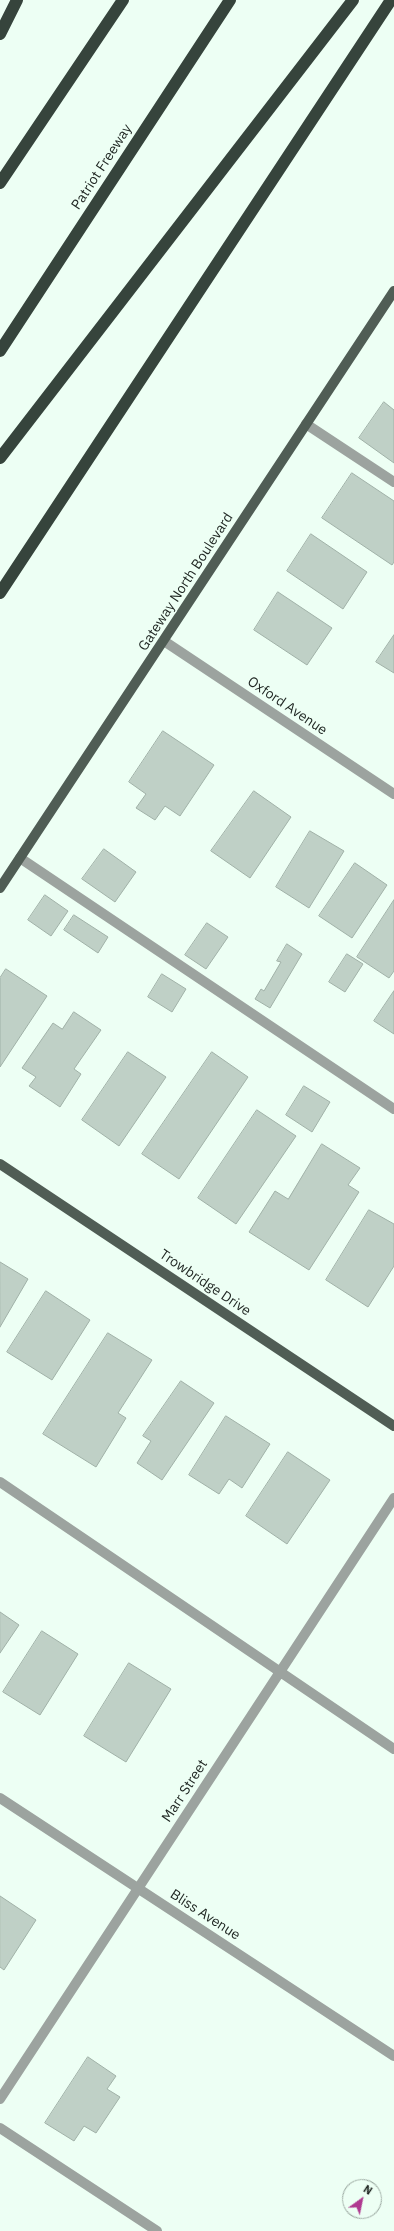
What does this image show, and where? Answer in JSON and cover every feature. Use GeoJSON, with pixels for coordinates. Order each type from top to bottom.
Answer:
{"type":"FeatureCollection","features":[{"type":"Feature","properties":{"kind":"highway"},"geometry":{"type":"LineString","coordinates":[[0,34],[17,0]]}},
{"type":"Feature","properties":{"kind":"highway"},"geometry":{"type":"LineString","coordinates":[[0,183],[123,0]]}},
{"type":"Feature","properties":{"kind":"highway","name":"Patriot Freeway"},"geometry":{"type":"LineString","coordinates":[[0,351],[230,0]]}},
{"type":"Feature","properties":{"kind":"highway"},"geometry":{"type":"LineString","coordinates":[[0,458],[353,0]]}},
{"type":"Feature","properties":{"kind":"highway"},"geometry":{"type":"LineString","coordinates":[[0,593],[391,0]]}},
{"type":"Feature","properties":{"kind":"main road","name":"Gateway North Boulevard"},"geometry":{"type":"LineString","coordinates":[[0,888],[394,290]]}},
{"type":"Feature","properties":{"kind":"main road","name":"Trowbridge Drive"},"geometry":{"type":"LineString","coordinates":[[0,1164],[394,1426]]}},
{"type":"Feature","properties":{"kind":"street"},"geometry":{"type":"LineString","coordinates":[[306,424],[394,482]]}},
{"type":"Feature","properties":{"kind":"street","name":"Oxford Avenue"},"geometry":{"type":"LineString","coordinates":[[164,641],[394,794]]}},
{"type":"Feature","properties":{"kind":"street"},"geometry":{"type":"LineString","coordinates":[[20,858],[394,1109]]}},
{"type":"Feature","properties":{"kind":"street"},"geometry":{"type":"LineString","coordinates":[[0,1482],[394,1750]]}},
{"type":"Feature","properties":{"kind":"street","name":"Marr Street"},"geometry":{"type":"LineString","coordinates":[[0,2099],[394,1498]]}},
{"type":"Feature","properties":{"kind":"street","name":"Bliss Avenue"},"geometry":{"type":"LineString","coordinates":[[0,1798],[394,2056]]}},
{"type":"Feature","properties":{"kind":"street"},"geometry":{"type":"LineString","coordinates":[[0,2128],[157,2231]]}},
{"type":"Feature","properties":{"kind":"building"},"geometry":{"type":"Polygon","coordinates":[[[384,402],[394,410],[394,463],[359,438],[384,402]]]}},
{"type":"Feature","properties":{"kind":"building"},"geometry":{"type":"Polygon","coordinates":[[[352,473],[394,501],[394,562],[392,565],[322,518],[352,473]]]}},
{"type":"Feature","properties":{"kind":"building"},"geometry":{"type":"Polygon","coordinates":[[[311,534],[367,572],[343,609],[287,571],[311,534]]]}},
{"type":"Feature","properties":{"kind":"building"},"geometry":{"type":"Polygon","coordinates":[[[278,592],[332,628],[307,665],[254,630],[278,592]]]}},
{"type":"Feature","properties":{"kind":"building"},"geometry":{"type":"Polygon","coordinates":[[[394,635],[394,673],[376,662],[394,635]]]}},
{"type":"Feature","properties":{"kind":"building"},"geometry":{"type":"Polygon","coordinates":[[[163,731],[214,765],[180,816],[165,806],[155,820],[136,808],[146,794],[129,782],[163,731]]]}},
{"type":"Feature","properties":{"kind":"building"},"geometry":{"type":"Polygon","coordinates":[[[254,791],[291,817],[250,878],[211,851],[254,791]]]}},
{"type":"Feature","properties":{"kind":"building"},"geometry":{"type":"Polygon","coordinates":[[[310,831],[344,851],[309,908],[276,887],[310,831]]]}},
{"type":"Feature","properties":{"kind":"building"},"geometry":{"type":"Polygon","coordinates":[[[104,849],[136,872],[115,902],[82,879],[104,849]]]}},
{"type":"Feature","properties":{"kind":"building"},"geometry":{"type":"Polygon","coordinates":[[[355,863],[387,885],[352,938],[319,916],[355,863]]]}},
{"type":"Feature","properties":{"kind":"building"},"geometry":{"type":"Polygon","coordinates":[[[45,895],[68,911],[51,936],[28,920],[45,895]]]}},
{"type":"Feature","properties":{"kind":"building"},"geometry":{"type":"Polygon","coordinates":[[[394,900],[394,971],[389,978],[357,957],[394,900]]]}},
{"type":"Feature","properties":{"kind":"building"},"geometry":{"type":"Polygon","coordinates":[[[74,915],[108,937],[98,953],[64,930],[74,915]]]}},
{"type":"Feature","properties":{"kind":"building"},"geometry":{"type":"Polygon","coordinates":[[[207,923],[228,937],[206,969],[185,955],[207,923]]]}},
{"type":"Feature","properties":{"kind":"building"},"geometry":{"type":"Polygon","coordinates":[[[287,944],[302,954],[270,1008],[255,999],[261,989],[264,991],[281,962],[277,961],[287,944]]]}},
{"type":"Feature","properties":{"kind":"building"},"geometry":{"type":"Polygon","coordinates":[[[347,954],[363,964],[345,992],[329,982],[347,954]]]}},
{"type":"Feature","properties":{"kind":"building"},"geometry":{"type":"Polygon","coordinates":[[[6,969],[47,996],[0,1067],[0,978],[6,969]]]}},
{"type":"Feature","properties":{"kind":"building"},"geometry":{"type":"Polygon","coordinates":[[[162,974],[186,989],[172,1012],[148,997],[162,974]]]}},
{"type":"Feature","properties":{"kind":"building"},"geometry":{"type":"Polygon","coordinates":[[[394,991],[394,1034],[374,1021],[394,991]]]}},
{"type":"Feature","properties":{"kind":"building"},"geometry":{"type":"Polygon","coordinates":[[[74,1012],[101,1030],[74,1069],[81,1074],[60,1107],[29,1086],[36,1077],[22,1068],[53,1023],[62,1029],[74,1012]]]}},
{"type":"Feature","properties":{"kind":"building"},"geometry":{"type":"Polygon","coordinates":[[[128,1052],[166,1077],[119,1146],[82,1120],[128,1052]]]}},
{"type":"Feature","properties":{"kind":"building"},"geometry":{"type":"Polygon","coordinates":[[[212,1052],[248,1077],[179,1179],[142,1154],[212,1052]]]}},
{"type":"Feature","properties":{"kind":"building"},"geometry":{"type":"Polygon","coordinates":[[[304,1086],[330,1102],[312,1132],[286,1115],[304,1086]]]}},
{"type":"Feature","properties":{"kind":"building"},"geometry":{"type":"Polygon","coordinates":[[[257,1110],[296,1136],[236,1224],[198,1198],[257,1110]]]}},
{"type":"Feature","properties":{"kind":"building"},"geometry":{"type":"Polygon","coordinates":[[[322,1144],[360,1168],[348,1185],[359,1192],[309,1270],[249,1232],[275,1191],[288,1199],[322,1144]]]}},
{"type":"Feature","properties":{"kind":"building"},"geometry":{"type":"Polygon","coordinates":[[[369,1210],[394,1224],[394,1266],[368,1307],[326,1280],[369,1210]]]}},
{"type":"Feature","properties":{"kind":"building"},"geometry":{"type":"Polygon","coordinates":[[[0,1262],[28,1279],[0,1327],[0,1262]]]}},
{"type":"Feature","properties":{"kind":"building"},"geometry":{"type":"Polygon","coordinates":[[[46,1291],[90,1320],[52,1380],[7,1352],[46,1291]]]}},
{"type":"Feature","properties":{"kind":"building"},"geometry":{"type":"Polygon","coordinates":[[[108,1333],[152,1360],[118,1413],[126,1418],[96,1467],[43,1434],[108,1333]]]}},
{"type":"Feature","properties":{"kind":"building"},"geometry":{"type":"Polygon","coordinates":[[[181,1381],[214,1403],[162,1480],[137,1463],[151,1441],[143,1436],[181,1381]]]}},
{"type":"Feature","properties":{"kind":"building"},"geometry":{"type":"Polygon","coordinates":[[[226,1416],[270,1444],[242,1488],[229,1479],[219,1494],[189,1475],[226,1416]]]}},
{"type":"Feature","properties":{"kind":"building"},"geometry":{"type":"Polygon","coordinates":[[[288,1452],[330,1480],[287,1544],[246,1516],[288,1452]]]}},
{"type":"Feature","properties":{"kind":"building"},"geometry":{"type":"Polygon","coordinates":[[[0,1612],[19,1625],[0,1653],[0,1612]]]}},
{"type":"Feature","properties":{"kind":"building"},"geometry":{"type":"Polygon","coordinates":[[[42,1631],[78,1654],[40,1715],[3,1692],[42,1631]]]}},
{"type":"Feature","properties":{"kind":"building"},"geometry":{"type":"Polygon","coordinates":[[[129,1663],[171,1689],[126,1762],[84,1736],[129,1663]]]}},
{"type":"Feature","properties":{"kind":"building"},"geometry":{"type":"Polygon","coordinates":[[[0,1896],[36,1920],[4,1970],[0,1967],[0,1896]]]}},
{"type":"Feature","properties":{"kind":"building"},"geometry":{"type":"Polygon","coordinates":[[[88,2057],[116,2076],[107,2089],[120,2097],[96,2133],[84,2126],[74,2141],[45,2123],[88,2057]]]}}]}
